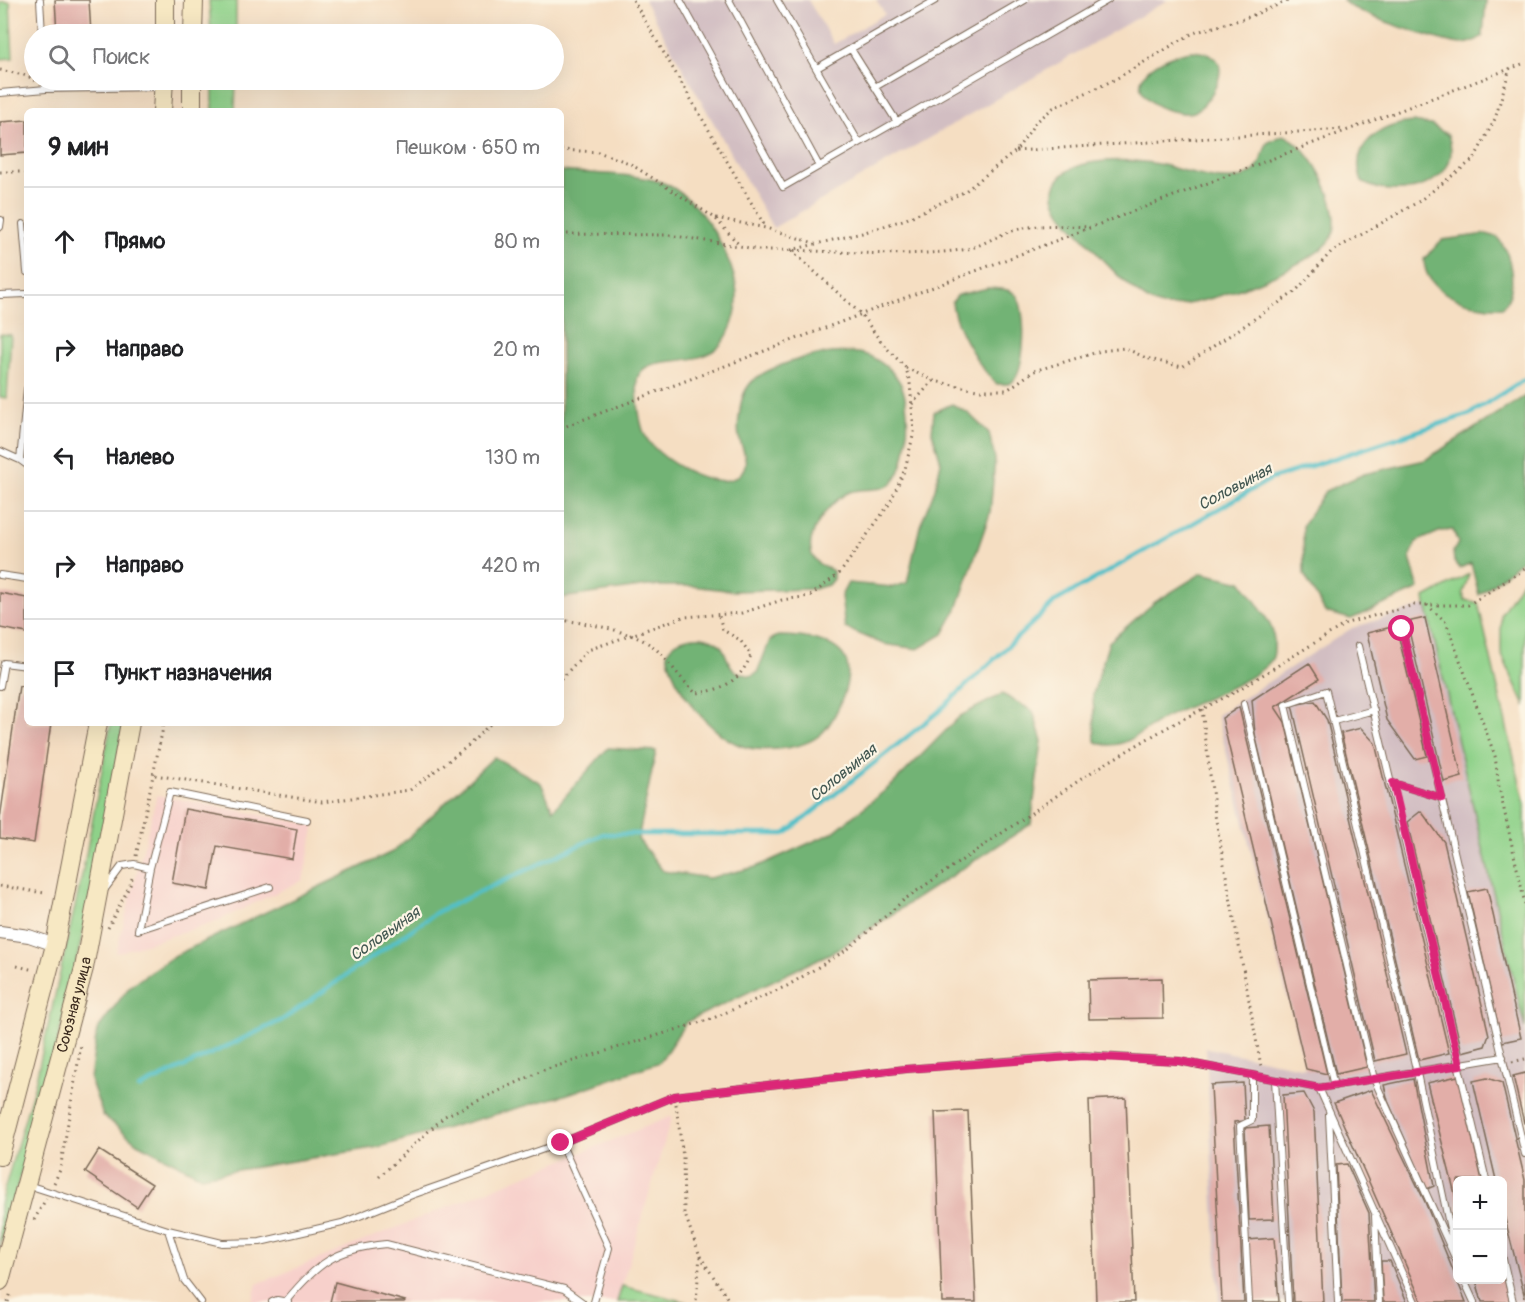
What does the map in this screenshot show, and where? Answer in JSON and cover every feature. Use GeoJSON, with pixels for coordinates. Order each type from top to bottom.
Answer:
{"type":"FeatureCollection","features":[{"type":"Feature","properties":{"kind":"main road"},"geometry":{"type":"LineString","coordinates":[[165,24],[165,4],[194,4],[193,24]]}},
{"type":"Feature","properties":{"kind":"main road"},"geometry":{"type":"LineString","coordinates":[[162,108],[164,90]]}},
{"type":"Feature","properties":{"kind":"main road"},"geometry":{"type":"LineString","coordinates":[[192,90],[192,108]]}},
{"type":"Feature","properties":{"kind":"main road"},"geometry":{"type":"LineString","coordinates":[[0,1156],[55,945],[97,726]]}},
{"type":"Feature","properties":{"kind":"main road","name":"Союзная улица"},"geometry":{"type":"LineString","coordinates":[[6,1286],[27,1185],[84,968],[129,726]]}},
{"type":"Feature","properties":{"kind":"street"},"geometry":{"type":"LineString","coordinates":[[0,932],[28,936],[55,945]]}},
{"type":"Feature","properties":{"kind":"lane"},"geometry":{"type":"LineString","coordinates":[[40,0],[41,24]]}},
{"type":"Feature","properties":{"kind":"lane"},"geometry":{"type":"LineString","coordinates":[[680,0],[783,187],[1108,0]]}},
{"type":"Feature","properties":{"kind":"lane"},"geometry":{"type":"LineString","coordinates":[[729,0],[819,166]]}},
{"type":"Feature","properties":{"kind":"lane"},"geometry":{"type":"LineString","coordinates":[[777,0],[860,143]]}},
{"type":"Feature","properties":{"kind":"lane"},"geometry":{"type":"LineString","coordinates":[[817,68],[936,0]]}},
{"type":"Feature","properties":{"kind":"lane"},"geometry":{"type":"LineString","coordinates":[[875,87],[1025,0]]}},
{"type":"Feature","properties":{"kind":"lane"},"geometry":{"type":"LineString","coordinates":[[851,49],[897,122]]}},
{"type":"Feature","properties":{"kind":"lane"},"geometry":{"type":"LineString","coordinates":[[0,93],[34,90]]}},
{"type":"Feature","properties":{"kind":"lane"},"geometry":{"type":"LineString","coordinates":[[0,227],[1,219]]}},
{"type":"Feature","properties":{"kind":"lane"},"geometry":{"type":"LineString","coordinates":[[23,224],[24,236]]}},
{"type":"Feature","properties":{"kind":"lane"},"geometry":{"type":"LineString","coordinates":[[0,296],[24,294]]}},
{"type":"Feature","properties":{"kind":"lane"},"geometry":{"type":"LineString","coordinates":[[20,460],[24,419]]}},
{"type":"Feature","properties":{"kind":"lane"},"geometry":{"type":"LineString","coordinates":[[0,451],[24,463]]}},
{"type":"Feature","properties":{"kind":"lane"},"geometry":{"type":"LineString","coordinates":[[0,575],[24,579]]}},
{"type":"Feature","properties":{"kind":"lane"},"geometry":{"type":"LineString","coordinates":[[1402,629],[1525,1154]]}},
{"type":"Feature","properties":{"kind":"lane"},"geometry":{"type":"LineString","coordinates":[[1358,646],[1393,783],[1485,1176]]}},
{"type":"Feature","properties":{"kind":"lane"},"geometry":{"type":"LineString","coordinates":[[0,686],[4,663],[24,666]]}},
{"type":"Feature","properties":{"kind":"lane"},"geometry":{"type":"LineString","coordinates":[[1453,1244],[1417,1073],[1326,691],[1286,705],[1374,1078],[1453,1254]]}},
{"type":"Feature","properties":{"kind":"lane"},"geometry":{"type":"LineString","coordinates":[[1244,704],[1334,1086]]}},
{"type":"Feature","properties":{"kind":"lane"},"geometry":{"type":"LineString","coordinates":[[1334,721],[1374,710]]}},
{"type":"Feature","properties":{"kind":"lane"},"geometry":{"type":"LineString","coordinates":[[1393,783],[1442,798]]}},
{"type":"Feature","properties":{"kind":"lane"},"geometry":{"type":"LineString","coordinates":[[270,887],[138,930],[150,868],[170,792],[307,820]]}},
{"type":"Feature","properties":{"kind":"lane"},"geometry":{"type":"LineString","coordinates":[[98,899],[122,866],[135,864],[150,868]]}},
{"type":"Feature","properties":{"kind":"lane"},"geometry":{"type":"LineString","coordinates":[[27,1185],[49,1194],[222,1244],[260,1242],[342,1223],[412,1195],[561,1143],[675,1096],[906,1069],[1083,1056],[1179,1061],[1319,1088],[1503,1057]]}},
{"type":"Feature","properties":{"kind":"lane"},"geometry":{"type":"LineString","coordinates":[[1249,1302],[1240,1126],[1252,1120],[1252,1075]]}},
{"type":"Feature","properties":{"kind":"lane"},"geometry":{"type":"LineString","coordinates":[[1275,1080],[1288,1302]]}},
{"type":"Feature","properties":{"kind":"lane"},"geometry":{"type":"LineString","coordinates":[[1319,1088],[1415,1302]]}},
{"type":"Feature","properties":{"kind":"lane"},"geometry":{"type":"LineString","coordinates":[[1329,1111],[1338,1302]]}},
{"type":"Feature","properties":{"kind":"lane"},"geometry":{"type":"LineString","coordinates":[[561,1143],[609,1248],[594,1302]]}},
{"type":"Feature","properties":{"kind":"lane"},"geometry":{"type":"LineString","coordinates":[[1375,1212],[1379,1302]]}},
{"type":"Feature","properties":{"kind":"lane"},"geometry":{"type":"LineString","coordinates":[[168,1230],[184,1280],[201,1302]]}},
{"type":"Feature","properties":{"kind":"lane"},"geometry":{"type":"LineString","coordinates":[[272,1302],[288,1301],[312,1270],[335,1256],[358,1247],[386,1244],[564,1289],[582,1302]]}},
{"type":"Feature","properties":{"kind":"lane"},"geometry":{"type":"LineString","coordinates":[[1507,1274],[1513,1302]]}},
{"type":"Feature","properties":{"kind":"lane"},"geometry":{"type":"LineString","coordinates":[[1466,1284],[1474,1302]]}},
{"type":"Feature","properties":{"kind":"path"},"geometry":{"type":"LineString","coordinates":[[633,0],[766,228]]}},
{"type":"Feature","properties":{"kind":"path"},"geometry":{"type":"LineString","coordinates":[[791,250],[906,219],[964,192],[1016,152],[1035,123],[1053,108],[1114,80],[1193,33],[1246,18],[1290,0]]}},
{"type":"Feature","properties":{"kind":"path"},"geometry":{"type":"LineString","coordinates":[[564,427],[1525,63]]}},
{"type":"Feature","properties":{"kind":"path"},"geometry":{"type":"LineString","coordinates":[[791,250],[861,315],[881,342],[906,368],[934,381],[977,390],[1007,390],[1034,371],[1101,351],[1125,348],[1146,358],[1182,367],[1295,292],[1331,252],[1418,202],[1474,159],[1495,119],[1510,68]]}},
{"type":"Feature","properties":{"kind":"path"},"geometry":{"type":"LineString","coordinates":[[0,70],[24,75]]}},
{"type":"Feature","properties":{"kind":"path"},"geometry":{"type":"LineString","coordinates":[[1016,152],[1349,129]]}},
{"type":"Feature","properties":{"kind":"path"},"geometry":{"type":"LineString","coordinates":[[564,150],[597,152],[629,164],[715,218],[740,246]]}},
{"type":"Feature","properties":{"kind":"path"},"geometry":{"type":"LineString","coordinates":[[0,172],[24,172]]}},
{"type":"Feature","properties":{"kind":"path"},"geometry":{"type":"LineString","coordinates":[[715,218],[766,228],[815,244]]}},
{"type":"Feature","properties":{"kind":"path"},"geometry":{"type":"LineString","coordinates":[[564,234],[669,235],[758,250],[893,255],[951,251],[988,243],[1011,231],[1044,226],[1092,227]]}},
{"type":"Feature","properties":{"kind":"path"},"geometry":{"type":"LineString","coordinates":[[564,676],[588,650],[683,617],[742,613],[782,600],[810,596],[840,573],[890,503],[905,469],[914,432],[906,368]]}},
{"type":"Feature","properties":{"kind":"path"},"geometry":{"type":"LineString","coordinates":[[912,404],[934,381]]}},
{"type":"Feature","properties":{"kind":"path"},"geometry":{"type":"LineString","coordinates":[[379,1177],[445,1116],[544,1070],[711,1019],[786,986],[848,950],[905,898],[1093,771],[1233,693],[1347,623],[1414,605],[1468,605],[1525,569]]}},
{"type":"Feature","properties":{"kind":"path"},"geometry":{"type":"LineString","coordinates":[[1427,605],[1446,622],[1495,756],[1499,788],[1525,904]]}},
{"type":"Feature","properties":{"kind":"path"},"geometry":{"type":"LineString","coordinates":[[564,621],[632,635],[657,649],[684,683],[696,693],[717,691],[746,669],[751,655],[740,640],[723,630],[719,615]]}},
{"type":"Feature","properties":{"kind":"path"},"geometry":{"type":"LineString","coordinates":[[1202,709],[1215,815],[1263,1077]]}},
{"type":"Feature","properties":{"kind":"path"},"geometry":{"type":"LineString","coordinates":[[104,937],[130,885],[163,726]]}},
{"type":"Feature","properties":{"kind":"path"},"geometry":{"type":"LineString","coordinates":[[155,775],[322,802],[410,790],[468,746],[488,726]]}},
{"type":"Feature","properties":{"kind":"path"},"geometry":{"type":"LineString","coordinates":[[0,886],[45,893]]}},
{"type":"Feature","properties":{"kind":"path"},"geometry":{"type":"LineString","coordinates":[[32,1228],[60,1170],[82,1038]]}},
{"type":"Feature","properties":{"kind":"path"},"geometry":{"type":"LineString","coordinates":[[675,1096],[683,1157],[684,1212],[700,1256],[730,1302]]}},
{"type":"Feature","properties":{"kind":"path"},"geometry":{"type":"LineString","coordinates":[[696,1302],[700,1256]]}},
{"type":"Feature","properties":{"kind":"path"},"geometry":{"type":"LineString","coordinates":[[6,1286],[8,1302]]}},
{"type":"Feature","properties":{"kind":"shaded area"},"geometry":{"type":"Polygon","coordinates":[[[644,0],[808,0],[834,44],[885,14],[876,0],[1168,0],[773,228],[644,0]]]}},
{"type":"Feature","properties":{"kind":"shaded area"},"geometry":{"type":"Polygon","coordinates":[[[1426,605],[1525,1022],[1525,1302],[1219,1302],[1206,1048],[1305,1068],[1217,715],[1352,628],[1426,605]]]}},
{"type":"Feature","properties":{"kind":"shaded area"},"geometry":{"type":"Polygon","coordinates":[[[157,795],[315,825],[303,880],[213,923],[116,953],[157,795]]]}},
{"type":"Feature","properties":{"kind":"shaded area"},"geometry":{"type":"Polygon","coordinates":[[[672,1116],[617,1302],[252,1302],[257,1284],[672,1116]]]}},
{"type":"Feature","properties":{"kind":"green space"},"geometry":{"type":"Polygon","coordinates":[[[209,0],[236,0],[236,24],[210,24],[209,0]]]}},
{"type":"Feature","properties":{"kind":"green space"},"geometry":{"type":"Polygon","coordinates":[[[1343,0],[1486,0],[1483,36],[1467,43],[1451,42],[1379,19],[1343,0]]]}},
{"type":"Feature","properties":{"kind":"green space"},"geometry":{"type":"Polygon","coordinates":[[[0,2],[10,2],[13,58],[0,59],[0,2]]]}},
{"type":"Feature","properties":{"kind":"green space"},"geometry":{"type":"Polygon","coordinates":[[[1193,51],[1211,55],[1220,68],[1212,94],[1200,108],[1187,113],[1174,111],[1162,108],[1148,99],[1141,89],[1141,80],[1147,72],[1168,58],[1193,51]]]}},
{"type":"Feature","properties":{"kind":"green space"},"geometry":{"type":"Polygon","coordinates":[[[213,90],[236,90],[235,108],[213,108],[213,90]]]}},
{"type":"Feature","properties":{"kind":"green space"},"geometry":{"type":"Polygon","coordinates":[[[1413,122],[1431,125],[1448,135],[1451,152],[1447,166],[1438,177],[1425,185],[1409,189],[1376,188],[1362,182],[1359,169],[1360,157],[1370,139],[1390,127],[1413,122]]]}},
{"type":"Feature","properties":{"kind":"green space"},"geometry":{"type":"Polygon","coordinates":[[[1283,135],[1294,141],[1305,152],[1324,182],[1335,216],[1334,231],[1329,242],[1298,264],[1220,296],[1173,306],[1158,305],[1150,301],[1130,287],[1101,258],[1064,217],[1055,201],[1055,186],[1061,176],[1085,164],[1100,162],[1146,162],[1220,179],[1244,177],[1257,168],[1267,143],[1283,135]]]}},
{"type":"Feature","properties":{"kind":"green space"},"geometry":{"type":"Polygon","coordinates":[[[564,171],[637,177],[661,182],[675,189],[702,214],[731,266],[736,284],[736,308],[730,330],[718,347],[706,355],[693,359],[652,365],[643,370],[637,379],[639,413],[644,433],[650,443],[672,462],[702,477],[716,480],[729,480],[739,475],[746,461],[738,430],[745,391],[762,374],[804,358],[840,352],[870,356],[891,371],[899,381],[906,403],[906,447],[899,473],[893,482],[884,488],[855,491],[842,496],[818,522],[813,533],[812,554],[817,562],[833,571],[833,579],[828,585],[814,589],[734,591],[692,586],[648,586],[564,598],[564,171]]]}},
{"type":"Feature","properties":{"kind":"green space"},"geometry":{"type":"Polygon","coordinates":[[[1486,234],[1497,237],[1509,262],[1512,282],[1508,300],[1503,307],[1478,305],[1452,297],[1432,282],[1426,271],[1424,259],[1442,240],[1486,234]]]}},
{"type":"Feature","properties":{"kind":"green space"},"geometry":{"type":"Polygon","coordinates":[[[988,288],[1003,289],[1015,294],[1022,311],[1023,339],[1020,367],[1016,377],[1008,384],[997,384],[983,368],[968,346],[954,312],[952,302],[958,295],[988,288]]]}},
{"type":"Feature","properties":{"kind":"green space"},"geometry":{"type":"Polygon","coordinates":[[[0,334],[11,335],[7,398],[0,397],[0,334]]]}},
{"type":"Feature","properties":{"kind":"green space"},"geometry":{"type":"Polygon","coordinates":[[[1525,396],[1525,558],[1479,595],[1471,563],[1460,568],[1454,561],[1453,552],[1458,543],[1453,530],[1441,531],[1416,542],[1410,558],[1419,589],[1351,619],[1325,612],[1304,574],[1303,525],[1325,491],[1364,474],[1425,460],[1525,396]]]}},
{"type":"Feature","properties":{"kind":"green space"},"geometry":{"type":"Polygon","coordinates":[[[952,404],[968,413],[989,433],[995,459],[990,513],[957,609],[943,634],[918,649],[883,644],[845,628],[841,596],[848,583],[893,587],[907,583],[920,526],[935,489],[941,462],[932,432],[934,412],[952,404]]]}},
{"type":"Feature","properties":{"kind":"green space"},"geometry":{"type":"Polygon","coordinates":[[[1202,573],[1242,582],[1272,629],[1273,657],[1267,665],[1240,683],[1172,714],[1130,740],[1112,745],[1095,741],[1093,694],[1109,642],[1155,602],[1202,573]]]}},
{"type":"Feature","properties":{"kind":"green space"},"geometry":{"type":"Polygon","coordinates":[[[1469,574],[1463,593],[1465,600],[1478,603],[1525,805],[1525,1028],[1425,598],[1469,574]]]}},
{"type":"Feature","properties":{"kind":"green space"},"geometry":{"type":"Polygon","coordinates":[[[1525,576],[1525,706],[1501,653],[1501,614],[1525,576]]]}},
{"type":"Feature","properties":{"kind":"green space"},"geometry":{"type":"Polygon","coordinates":[[[778,636],[813,639],[837,649],[847,663],[848,673],[843,696],[827,727],[813,739],[803,744],[780,749],[746,747],[722,735],[694,708],[677,682],[667,653],[677,642],[684,639],[708,638],[721,646],[735,671],[750,676],[757,673],[770,640],[778,636]]]}},
{"type":"Feature","properties":{"kind":"green space"},"geometry":{"type":"Polygon","coordinates":[[[1002,694],[1033,711],[1042,741],[1031,824],[837,950],[686,1022],[660,1062],[568,1094],[379,1147],[201,1176],[137,1143],[103,1115],[90,1079],[97,1030],[130,986],[174,956],[394,851],[494,757],[541,783],[553,810],[608,748],[656,751],[638,839],[663,871],[709,878],[756,867],[832,833],[893,784],[960,716],[1002,694]]]}},
{"type":"Feature","properties":{"kind":"green space"},"geometry":{"type":"Polygon","coordinates":[[[110,726],[123,726],[95,881],[54,1057],[0,1247],[0,1204],[35,1084],[81,880],[110,726]]]}},
{"type":"Feature","properties":{"kind":"green space"},"geometry":{"type":"Polygon","coordinates":[[[622,1286],[687,1302],[617,1302],[622,1286]]]}},
{"type":"Feature","properties":{"kind":"building"},"geometry":{"type":"Polygon","coordinates":[[[55,0],[89,0],[90,24],[56,24],[55,0]]]}},
{"type":"Feature","properties":{"kind":"building"},"geometry":{"type":"Polygon","coordinates":[[[24,120],[24,153],[0,155],[0,122],[24,120]]]}},
{"type":"Feature","properties":{"kind":"building"},"geometry":{"type":"Polygon","coordinates":[[[0,593],[24,597],[24,632],[0,628],[0,593]]]}},
{"type":"Feature","properties":{"kind":"building"},"geometry":{"type":"Polygon","coordinates":[[[1425,618],[1462,777],[1444,782],[1407,622],[1425,618]]]}},
{"type":"Feature","properties":{"kind":"building"},"geometry":{"type":"Polygon","coordinates":[[[1396,626],[1427,756],[1415,759],[1387,720],[1367,633],[1396,626]]]}},
{"type":"Feature","properties":{"kind":"building"},"geometry":{"type":"Polygon","coordinates":[[[1309,663],[1319,679],[1275,707],[1285,722],[1367,1067],[1336,1074],[1255,734],[1252,700],[1309,663]]]}},
{"type":"Feature","properties":{"kind":"building"},"geometry":{"type":"Polygon","coordinates":[[[19,686],[24,687],[24,726],[51,726],[34,843],[0,838],[0,819],[19,686]]]}},
{"type":"Feature","properties":{"kind":"building"},"geometry":{"type":"Polygon","coordinates":[[[1315,701],[1327,720],[1406,1054],[1375,1061],[1292,705],[1315,701]]]}},
{"type":"Feature","properties":{"kind":"building"},"geometry":{"type":"Polygon","coordinates":[[[1239,707],[1327,1074],[1306,1069],[1222,718],[1239,707]]]}},
{"type":"Feature","properties":{"kind":"building"},"geometry":{"type":"Polygon","coordinates":[[[1361,728],[1375,743],[1449,1053],[1419,1060],[1341,733],[1361,728]]]}},
{"type":"Feature","properties":{"kind":"building"},"geometry":{"type":"Polygon","coordinates":[[[185,809],[297,829],[292,859],[217,846],[209,890],[172,883],[185,809]]]}},
{"type":"Feature","properties":{"kind":"building"},"geometry":{"type":"Polygon","coordinates":[[[1421,811],[1444,842],[1489,1035],[1485,1046],[1462,1052],[1407,822],[1421,811]]]}},
{"type":"Feature","properties":{"kind":"building"},"geometry":{"type":"Polygon","coordinates":[[[1487,888],[1521,1038],[1502,1042],[1468,892],[1487,888]]]}},
{"type":"Feature","properties":{"kind":"building"},"geometry":{"type":"Polygon","coordinates":[[[1162,978],[1163,1018],[1089,1019],[1088,980],[1162,978]]]}},
{"type":"Feature","properties":{"kind":"building"},"geometry":{"type":"Polygon","coordinates":[[[1525,1073],[1525,1123],[1524,1123],[1513,1076],[1525,1073]]]}},
{"type":"Feature","properties":{"kind":"building"},"geometry":{"type":"Polygon","coordinates":[[[1458,1076],[1481,1176],[1453,1176],[1453,1186],[1427,1083],[1458,1076]]]}},
{"type":"Feature","properties":{"kind":"building"},"geometry":{"type":"Polygon","coordinates":[[[1487,1078],[1502,1083],[1525,1180],[1525,1298],[1507,1227],[1507,1176],[1495,1176],[1473,1081],[1487,1078]]]}},
{"type":"Feature","properties":{"kind":"building"},"geometry":{"type":"Polygon","coordinates":[[[1413,1079],[1434,1186],[1427,1189],[1388,1101],[1384,1085],[1413,1079]]]}},
{"type":"Feature","properties":{"kind":"building"},"geometry":{"type":"Polygon","coordinates":[[[1243,1083],[1245,1121],[1234,1122],[1244,1302],[1222,1302],[1211,1085],[1243,1083]]]}},
{"type":"Feature","properties":{"kind":"building"},"geometry":{"type":"Polygon","coordinates":[[[1371,1090],[1425,1202],[1453,1270],[1453,1284],[1459,1284],[1466,1302],[1422,1302],[1334,1103],[1371,1090]]]}},
{"type":"Feature","properties":{"kind":"building"},"geometry":{"type":"Polygon","coordinates":[[[1304,1093],[1314,1112],[1323,1302],[1293,1302],[1283,1095],[1304,1093]]]}},
{"type":"Feature","properties":{"kind":"building"},"geometry":{"type":"Polygon","coordinates":[[[1126,1098],[1134,1302],[1096,1302],[1089,1100],[1126,1098]]]}},
{"type":"Feature","properties":{"kind":"building"},"geometry":{"type":"Polygon","coordinates":[[[968,1111],[976,1302],[942,1302],[935,1112],[968,1111]]]}},
{"type":"Feature","properties":{"kind":"building"},"geometry":{"type":"Polygon","coordinates":[[[1269,1126],[1274,1219],[1249,1220],[1245,1128],[1269,1126]]]}},
{"type":"Feature","properties":{"kind":"building"},"geometry":{"type":"Polygon","coordinates":[[[99,1150],[152,1184],[137,1207],[85,1172],[99,1150]]]}},
{"type":"Feature","properties":{"kind":"building"},"geometry":{"type":"Polygon","coordinates":[[[1347,1164],[1369,1213],[1374,1302],[1342,1302],[1336,1165],[1347,1164]]]}},
{"type":"Feature","properties":{"kind":"building"},"geometry":{"type":"Polygon","coordinates":[[[1274,1238],[1279,1302],[1250,1302],[1247,1240],[1274,1238]]]}},
{"type":"Feature","properties":{"kind":"building"},"geometry":{"type":"Polygon","coordinates":[[[1381,1261],[1390,1261],[1407,1302],[1383,1302],[1381,1261]]]}},
{"type":"Feature","properties":{"kind":"building"},"geometry":{"type":"Polygon","coordinates":[[[335,1282],[405,1301],[330,1302],[335,1282]]]}},
{"type":"Feature","properties":{"kind":"building"},"geometry":{"type":"Polygon","coordinates":[[[1477,1284],[1506,1284],[1510,1302],[1482,1302],[1477,1284]]]}},
{"type":"Feature","properties":{"kind":"waterway","name":"Соловьиная"},"geometry":{"type":"LineString","coordinates":[[139,1088],[282,1020],[437,912],[603,834],[785,834],[937,713],[1056,601],[1271,479],[1470,414],[1525,379]]}},
{"type":"Feature","properties":{"kind":"route"},"geometry":{"type":"LineString","coordinates":[[561,1143],[675,1096],[906,1069],[1083,1056],[1179,1061],[1319,1088],[1460,1065],[1393,783],[1442,798],[1402,629]]}}]}
